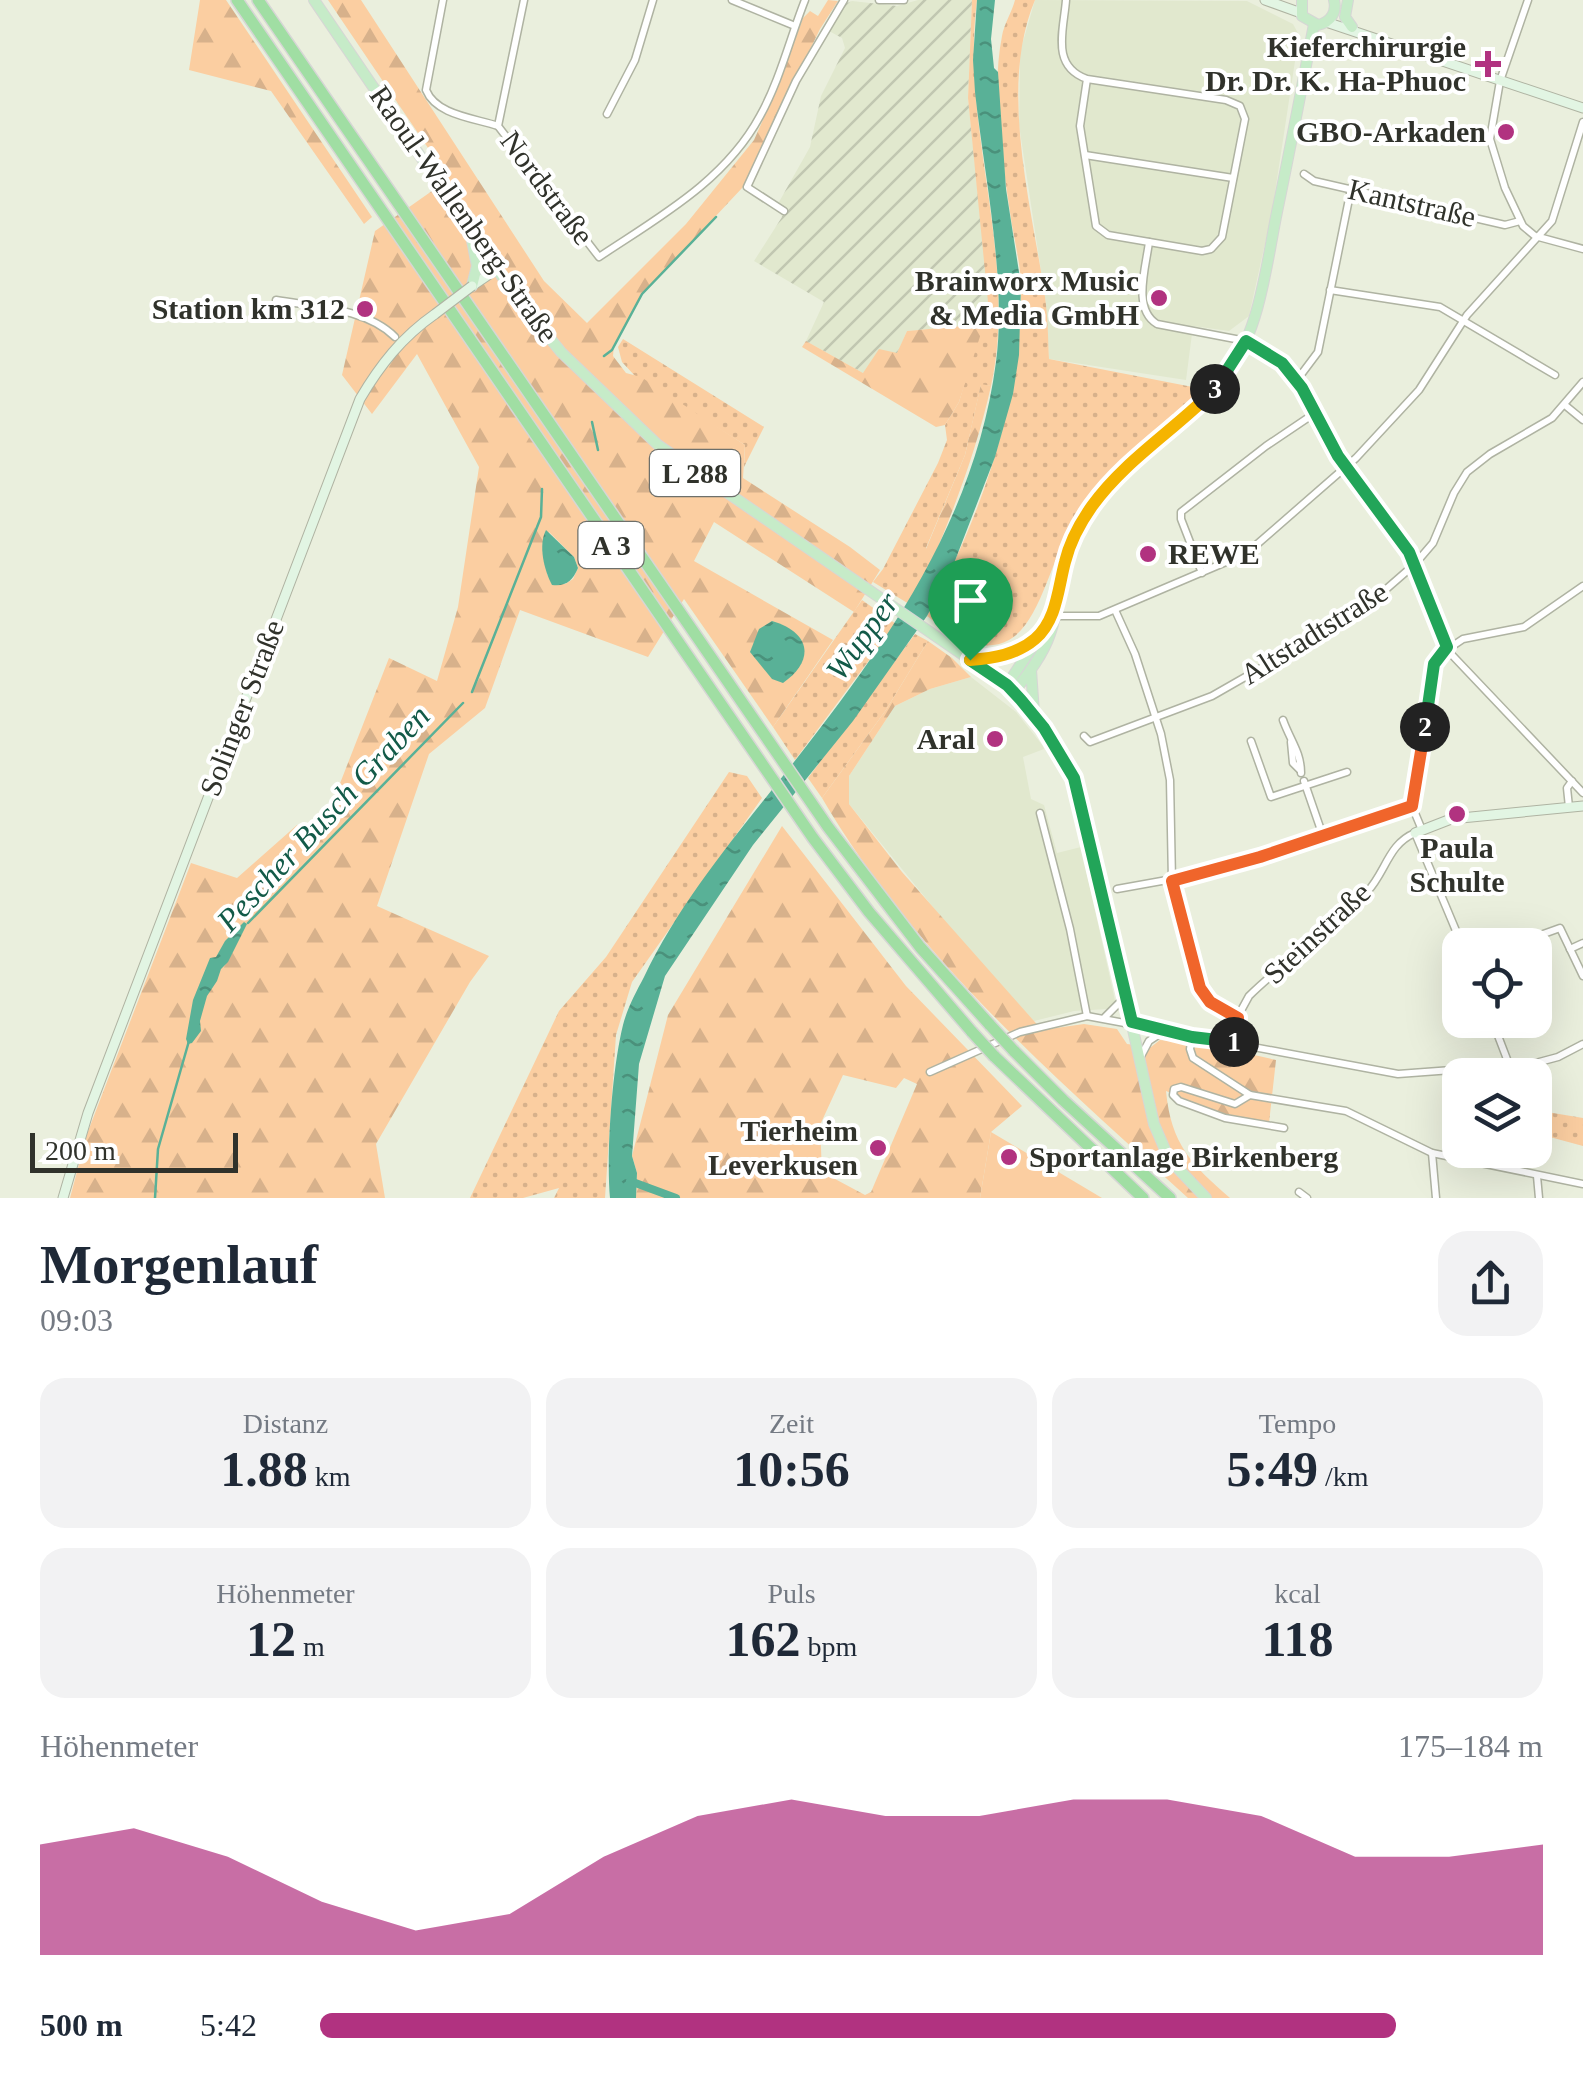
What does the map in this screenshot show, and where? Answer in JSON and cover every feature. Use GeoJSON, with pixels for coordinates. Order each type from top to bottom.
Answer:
{"type":"FeatureCollection","features":[{"type":"Feature","properties":{"kind":"highway","name":"A 3"},"geometry":{"type":"LineString","coordinates":[[236,0],[813,838],[879,924],[972,1032],[1143,1198]]}},
{"type":"Feature","properties":{"kind":"highway","name":"A 3"},"geometry":{"type":"LineString","coordinates":[[258,0],[828,827],[920,947],[990,1025],[1063,1100],[1170,1198]]}},
{"type":"Feature","properties":{"kind":"main road","name":"Raoul-Wallenberg-Straße"},"geometry":{"type":"LineString","coordinates":[[314,0],[498,270],[561,352],[658,445],[970,660]]}},
{"type":"Feature","properties":{"kind":"main road"},"geometry":{"type":"LineString","coordinates":[[1265,0],[1301,13],[1314,24]]}},
{"type":"Feature","properties":{"kind":"main road"},"geometry":{"type":"LineString","coordinates":[[1301,13],[1302,0]]}},
{"type":"Feature","properties":{"kind":"main road"},"geometry":{"type":"LineString","coordinates":[[1348,0],[1345,18],[1352,27]]}},
{"type":"Feature","properties":{"kind":"main road"},"geometry":{"type":"LineString","coordinates":[[1333,8],[1370,39],[1583,108]]}},
{"type":"Feature","properties":{"kind":"main road"},"geometry":{"type":"LineString","coordinates":[[1010,688],[1031,669],[1052,630],[1066,559],[1092,506],[1114,479],[1192,413],[1221,382],[1246,341],[1267,268],[1314,24],[1333,8]]}},
{"type":"Feature","properties":{"kind":"main road"},"geometry":{"type":"LineString","coordinates":[[1333,8],[1370,39]]}},
{"type":"Feature","properties":{"kind":"main road"},"geometry":{"type":"LineString","coordinates":[[470,229],[478,266],[472,286]]}},
{"type":"Feature","properties":{"kind":"main road","name":"Solinger Straße"},"geometry":{"type":"LineString","coordinates":[[63,1198],[88,1113],[360,399],[400,342],[498,270]]}},
{"type":"Feature","properties":{"kind":"main road"},"geometry":{"type":"LineString","coordinates":[[1246,341],[1270,354],[1297,380],[1346,467]]}},
{"type":"Feature","properties":{"kind":"main road"},"geometry":{"type":"LineString","coordinates":[[1010,688],[1053,616]]}},
{"type":"Feature","properties":{"kind":"main road"},"geometry":{"type":"LineString","coordinates":[[970,660],[1006,655],[1039,636]]}},
{"type":"Feature","properties":{"kind":"main road","name":"L 288"},"geometry":{"type":"LineString","coordinates":[[970,660],[1010,688],[1034,716],[1058,749],[1078,787],[1154,1124],[1181,1174],[1206,1198]]}},
{"type":"Feature","properties":{"kind":"main road"},"geometry":{"type":"LineString","coordinates":[[1031,669],[1034,716]]}},
{"type":"Feature","properties":{"kind":"main road"},"geometry":{"type":"LineString","coordinates":[[1419,831],[1451,820],[1583,806]]}},
{"type":"Feature","properties":{"kind":"street"},"geometry":{"type":"LineString","coordinates":[[443,0],[426,90],[428,97],[436,106],[498,126]]}},
{"type":"Feature","properties":{"kind":"street","name":"Nordstraße"},"geometry":{"type":"LineString","coordinates":[[524,0],[498,126],[599,257],[699,190],[724,165],[762,113],[795,26]]}},
{"type":"Feature","properties":{"kind":"street"},"geometry":{"type":"LineString","coordinates":[[607,114],[635,60],[653,0]]}},
{"type":"Feature","properties":{"kind":"street"},"geometry":{"type":"LineString","coordinates":[[732,0],[795,26],[806,0]]}},
{"type":"Feature","properties":{"kind":"street"},"geometry":{"type":"LineString","coordinates":[[784,211],[747,187],[796,81],[844,0]]}},
{"type":"Feature","properties":{"kind":"street"},"geometry":{"type":"LineString","coordinates":[[880,0],[904,0]]}},
{"type":"Feature","properties":{"kind":"street"},"geometry":{"type":"LineString","coordinates":[[1066,0],[1061,52],[1074,72],[1086,79],[1240,106],[1245,120],[1218,244],[1202,251],[1108,235],[1096,226],[1080,126],[1086,79]]}},
{"type":"Feature","properties":{"kind":"street"},"geometry":{"type":"LineString","coordinates":[[1528,0],[1500,81],[1490,139],[1520,222],[1529,232],[1583,249]]}},
{"type":"Feature","properties":{"kind":"street"},"geometry":{"type":"LineString","coordinates":[[1053,616],[1092,617],[1115,610],[1254,548],[1346,467],[1419,390],[1465,318],[1552,221],[1583,122]]}},
{"type":"Feature","properties":{"kind":"street"},"geometry":{"type":"LineString","coordinates":[[1084,155],[1234,178]]}},
{"type":"Feature","properties":{"kind":"street","name":"Kantstraße"},"geometry":{"type":"LineString","coordinates":[[1304,174],[1314,181],[1505,226],[1520,222]]}},
{"type":"Feature","properties":{"kind":"street"},"geometry":{"type":"LineString","coordinates":[[1297,380],[1318,352],[1350,189]]}},
{"type":"Feature","properties":{"kind":"street"},"geometry":{"type":"LineString","coordinates":[[1149,242],[1142,307],[1148,319],[1246,341]]}},
{"type":"Feature","properties":{"kind":"street"},"geometry":{"type":"LineString","coordinates":[[1330,290],[1440,307],[1465,318],[1555,375]]}},
{"type":"Feature","properties":{"kind":"street"},"geometry":{"type":"LineString","coordinates":[[276,300],[361,316],[395,337]]}},
{"type":"Feature","properties":{"kind":"street","name":"Altstadtstraße"},"geometry":{"type":"LineString","coordinates":[[1084,736],[1090,742],[1196,703],[1256,672],[1374,599],[1416,564],[1441,530],[1454,493],[1468,472],[1498,449],[1552,418],[1583,382]]}},
{"type":"Feature","properties":{"kind":"street"},"geometry":{"type":"LineString","coordinates":[[1566,406],[1583,420]]}},
{"type":"Feature","properties":{"kind":"street"},"geometry":{"type":"LineString","coordinates":[[1202,573],[1180,520],[1184,509],[1316,413]]}},
{"type":"Feature","properties":{"kind":"street"},"geometry":{"type":"LineString","coordinates":[[1346,467],[1416,564],[1447,647],[1583,793]]}},
{"type":"Feature","properties":{"kind":"street"},"geometry":{"type":"LineString","coordinates":[[1456,928],[1412,806],[1434,664],[1447,647],[1463,639],[1524,627],[1583,586]]}},
{"type":"Feature","properties":{"kind":"street"},"geometry":{"type":"LineString","coordinates":[[1115,610],[1135,654],[1170,780],[1172,881],[1200,988],[1210,1002],[1238,1018]]}},
{"type":"Feature","properties":{"kind":"street"},"geometry":{"type":"LineString","coordinates":[[1283,720],[1291,741],[1293,763],[1303,777],[1323,836]]}},
{"type":"Feature","properties":{"kind":"street"},"geometry":{"type":"LineString","coordinates":[[1251,740],[1271,797],[1303,777],[1348,772]]}},
{"type":"Feature","properties":{"kind":"street"},"geometry":{"type":"LineString","coordinates":[[1569,807],[1567,788],[1572,781]]}},
{"type":"Feature","properties":{"kind":"street"},"geometry":{"type":"LineString","coordinates":[[1117,889],[1172,881],[1412,806]]}},
{"type":"Feature","properties":{"kind":"street"},"geometry":{"type":"LineString","coordinates":[[1040,813],[1088,1016]]}},
{"type":"Feature","properties":{"kind":"street","name":"Steinstraße"},"geometry":{"type":"LineString","coordinates":[[1234,1042],[1238,1018],[1258,988],[1368,892],[1399,840],[1419,831]]}},
{"type":"Feature","properties":{"kind":"street"},"geometry":{"type":"LineString","coordinates":[[1552,929],[1560,928],[1583,976]]}},
{"type":"Feature","properties":{"kind":"street"},"geometry":{"type":"LineString","coordinates":[[1570,949],[1583,944]]}},
{"type":"Feature","properties":{"kind":"street"},"geometry":{"type":"LineString","coordinates":[[1104,1018],[1126,994]]}},
{"type":"Feature","properties":{"kind":"street"},"geometry":{"type":"LineString","coordinates":[[930,1072],[1020,1032],[1088,1016],[1398,1074],[1442,1071]]}},
{"type":"Feature","properties":{"kind":"street"},"geometry":{"type":"LineString","coordinates":[[1140,1058],[1149,1041],[1165,1030]]}},
{"type":"Feature","properties":{"kind":"street"},"geometry":{"type":"LineString","coordinates":[[1192,1037],[1193,1058],[1250,1095],[1356,1114],[1432,1153],[1583,1184]]}},
{"type":"Feature","properties":{"kind":"street"},"geometry":{"type":"LineString","coordinates":[[1552,1059],[1583,1044]]}},
{"type":"Feature","properties":{"kind":"street"},"geometry":{"type":"LineString","coordinates":[[1250,1095],[1235,1104],[1180,1087],[1173,1095],[1225,1118],[1284,1128]]}},
{"type":"Feature","properties":{"kind":"street"},"geometry":{"type":"LineString","coordinates":[[1432,1153],[1436,1198]]}},
{"type":"Feature","properties":{"kind":"street"},"geometry":{"type":"LineString","coordinates":[[1537,1176],[1538,1198]]}},
{"type":"Feature","properties":{"kind":"street"},"geometry":{"type":"LineString","coordinates":[[1299,1192],[1307,1198]]}},
{"type":"Feature","properties":{"kind":"shaded area"},"geometry":{"type":"Polygon","coordinates":[[[918,0],[972,0],[968,98],[989,301],[984,324],[907,331],[897,354],[863,373],[806,341],[824,302],[754,261],[782,217],[779,202],[810,147],[821,96],[845,48],[842,38],[827,30],[845,4],[852,1],[897,6],[918,0]]]}},
{"type":"Feature","properties":{"kind":"shaded area"},"geometry":{"type":"Polygon","coordinates":[[[1035,0],[1247,1],[1293,24],[1299,35],[1272,212],[1249,316],[1229,331],[1193,326],[1186,380],[1049,359],[1046,304],[1019,125],[1020,52],[1035,0]]]}},
{"type":"Feature","properties":{"kind":"shaded area"},"geometry":{"type":"Polygon","coordinates":[[[971,677],[1016,712],[1043,746],[1044,749],[1023,757],[1031,799],[1044,805],[1057,853],[1081,847],[1116,1005],[1107,1009],[1074,1011],[1034,1021],[972,955],[849,804],[849,776],[895,706],[930,689],[971,677]]]}},
{"type":"Feature","properties":{"kind":"green space"},"geometry":{"type":"Polygon","coordinates":[[[200,0],[226,0],[372,217],[364,224],[271,91],[189,70],[200,0]]]}},
{"type":"Feature","properties":{"kind":"green space"},"geometry":{"type":"Polygon","coordinates":[[[328,0],[361,0],[544,281],[587,323],[686,224],[754,140],[803,18],[810,11],[818,16],[828,0],[838,1],[820,29],[743,187],[641,296],[614,345],[613,356],[626,373],[641,377],[745,445],[743,478],[880,570],[854,612],[714,522],[694,561],[833,640],[773,727],[684,599],[648,657],[520,610],[485,708],[429,754],[377,906],[489,956],[376,1144],[385,1198],[70,1198],[87,1134],[191,863],[237,878],[297,825],[321,832],[389,658],[437,681],[458,607],[479,467],[417,354],[372,414],[342,375],[375,231],[449,179],[328,0]],[[549,532],[547,575],[565,584],[573,579],[578,568],[574,557],[549,532]]]}},
{"type":"Feature","properties":{"kind":"green space"},"geometry":{"type":"Polygon","coordinates":[[[972,0],[977,0],[976,97],[994,242],[998,338],[991,386],[981,385],[965,455],[926,548],[934,557],[909,604],[873,582],[938,463],[947,440],[945,425],[959,402],[988,302],[968,98],[972,0]]]}},
{"type":"Feature","properties":{"kind":"green space"},"geometry":{"type":"Polygon","coordinates":[[[1015,0],[1035,0],[1024,34],[1018,109],[1046,305],[1049,359],[1203,389],[1132,454],[1085,507],[1064,540],[1037,605],[1020,631],[1009,640],[987,645],[965,640],[927,616],[981,498],[1006,416],[1014,373],[1021,278],[1001,146],[997,79],[1002,36],[1015,0]]]}},
{"type":"Feature","properties":{"kind":"green space"},"geometry":{"type":"Polygon","coordinates":[[[984,324],[959,402],[945,425],[936,427],[802,347],[806,341],[863,373],[879,349],[897,353],[907,331],[984,324]]]}},
{"type":"Feature","properties":{"kind":"green space"},"geometry":{"type":"Polygon","coordinates":[[[623,339],[764,427],[744,467],[745,445],[635,376],[622,362],[618,347],[623,339]]]}},
{"type":"Feature","properties":{"kind":"green space"},"geometry":{"type":"Polygon","coordinates":[[[981,384],[991,386],[986,408],[934,557],[926,549],[965,455],[981,384]]]}},
{"type":"Feature","properties":{"kind":"green space"},"geometry":{"type":"Polygon","coordinates":[[[862,600],[896,624],[795,760],[773,727],[862,600]]]}},
{"type":"Feature","properties":{"kind":"green space"},"geometry":{"type":"Polygon","coordinates":[[[915,634],[928,641],[886,710],[822,798],[808,778],[915,634]]]}},
{"type":"Feature","properties":{"kind":"green space"},"geometry":{"type":"Polygon","coordinates":[[[928,641],[971,677],[930,689],[895,706],[849,776],[849,804],[902,872],[1042,1030],[1084,1024],[1117,1029],[1127,1044],[1151,1047],[1160,1040],[1210,1045],[1276,1060],[1269,1123],[1227,1116],[1166,1091],[1173,1125],[1185,1152],[1230,1198],[1188,1198],[1038,1060],[943,962],[900,910],[822,798],[886,710],[928,641]]]}},
{"type":"Feature","properties":{"kind":"green space"},"geometry":{"type":"Polygon","coordinates":[[[729,772],[747,776],[762,798],[632,982],[616,1035],[605,1198],[554,1198],[559,1188],[523,1198],[470,1198],[559,1011],[606,957],[729,772]]]}},
{"type":"Feature","properties":{"kind":"green space"},"geometry":{"type":"Polygon","coordinates":[[[782,826],[906,986],[1022,1106],[991,1132],[980,1198],[636,1198],[637,1173],[632,1156],[668,1015],[782,826]],[[843,1075],[820,1125],[822,1172],[865,1195],[871,1192],[917,1084],[904,1078],[896,1088],[843,1075]]]}},
{"type":"Feature","properties":{"kind":"green space"},"geometry":{"type":"Polygon","coordinates":[[[1552,1113],[1583,1118],[1583,1146],[1552,1138],[1552,1113]]]}},
{"type":"Feature","properties":{"kind":"green space","name":"Sportanlage Birkenberg"},"geometry":{"type":"Polygon","coordinates":[[[991,1132],[1102,1198],[980,1198],[991,1132]]]}},
{"type":"Feature","properties":{"kind":"water"},"geometry":{"type":"Polygon","coordinates":[[[977,0],[995,0],[991,39],[994,68],[998,72],[1006,189],[1021,285],[1019,355],[1013,394],[995,457],[951,571],[927,616],[853,721],[753,845],[665,976],[639,1064],[632,1156],[637,1173],[636,1198],[610,1198],[609,1136],[616,1064],[623,1025],[635,995],[671,927],[702,880],[846,694],[914,592],[966,482],[984,423],[999,331],[993,227],[975,92],[977,0]]]}},
{"type":"Feature","properties":{"kind":"water"},"geometry":{"type":"Polygon","coordinates":[[[546,530],[574,557],[578,568],[565,584],[552,585],[544,565],[542,543],[546,530]]]}},
{"type":"Feature","properties":{"kind":"water"},"geometry":{"type":"Polygon","coordinates":[[[772,621],[794,632],[804,648],[801,665],[783,683],[772,679],[750,652],[759,629],[772,621]]]}},
{"type":"Feature","properties":{"kind":"water"},"geometry":{"type":"Polygon","coordinates":[[[244,922],[247,924],[228,962],[207,996],[201,1031],[188,1044],[193,1000],[210,958],[216,957],[244,922]]]}},
{"type":"Feature","properties":{"kind":"waterway","name":"Pescher Busch Graben"},"geometry":{"type":"LineString","coordinates":[[604,356],[612,350],[642,294],[716,217]]}},
{"type":"Feature","properties":{"kind":"waterway","name":"Pescher Busch Graben"},"geometry":{"type":"LineString","coordinates":[[592,422],[598,450]]}},
{"type":"Feature","properties":{"kind":"waterway","name":"Pescher Busch Graben"},"geometry":{"type":"LineString","coordinates":[[472,692],[541,517],[542,489]]}},
{"type":"Feature","properties":{"kind":"waterway","name":"Pescher Busch Graben"},"geometry":{"type":"LineString","coordinates":[[248,923],[463,703]]}},
{"type":"Feature","properties":{"kind":"waterway","name":"Pescher Busch Graben"},"geometry":{"type":"LineString","coordinates":[[155,1198],[158,1149],[189,1041]]}},
{"type":"Feature","properties":{"kind":"waterway"},"geometry":{"type":"LineString","coordinates":[[630,1181],[676,1198]]}},
{"type":"Feature","properties":{"kind":"place","name":"Kieferchirurgie Dr. Dr. K. Ha-Phuoc"},"geometry":{"type":"Point","coordinates":[1488,64]}},
{"type":"Feature","properties":{"kind":"place","name":"GBO-Arkaden"},"geometry":{"type":"Point","coordinates":[1506,132]}},
{"type":"Feature","properties":{"kind":"place","name":"Brainworx Music & Media GmbH"},"geometry":{"type":"Point","coordinates":[1159,298]}},
{"type":"Feature","properties":{"kind":"place","name":"Station km 312"},"geometry":{"type":"Point","coordinates":[365,309]}},
{"type":"Feature","properties":{"kind":"place","name":"REWE"},"geometry":{"type":"Point","coordinates":[1148,554]}},
{"type":"Feature","properties":{"kind":"place","name":"Aral"},"geometry":{"type":"Point","coordinates":[995,739]}},
{"type":"Feature","properties":{"kind":"place","name":"Paula Schulte"},"geometry":{"type":"Point","coordinates":[1457,814]}},
{"type":"Feature","properties":{"kind":"place","name":"Tierheim Leverkusen"},"geometry":{"type":"Point","coordinates":[878,1148]}},
{"type":"Feature","properties":{"kind":"place","name":"Sportanlage Birkenberg"},"geometry":{"type":"Point","coordinates":[1009,1157]}},
{"type":"Feature","properties":{"kind":"route"},"geometry":{"type":"LineString","coordinates":[[1246,341],[1282,363],[1297,380],[1338,456],[1416,564],[1447,647],[1434,664],[1412,806],[1260,857],[1172,881],[1200,988],[1220,1010],[1238,1018],[1234,1042],[1192,1037],[1132,1022],[1074,778],[1044,728],[1021,700],[1007,685],[970,660],[1006,655],[1039,636],[1053,616],[1066,559],[1092,506],[1114,479],[1192,413],[1221,382],[1246,341]]}},
{"type":"Feature","properties":{"kind":"water label","name":"Wupper"},"geometry":{"type":"Point","coordinates":[862,636]}}]}
